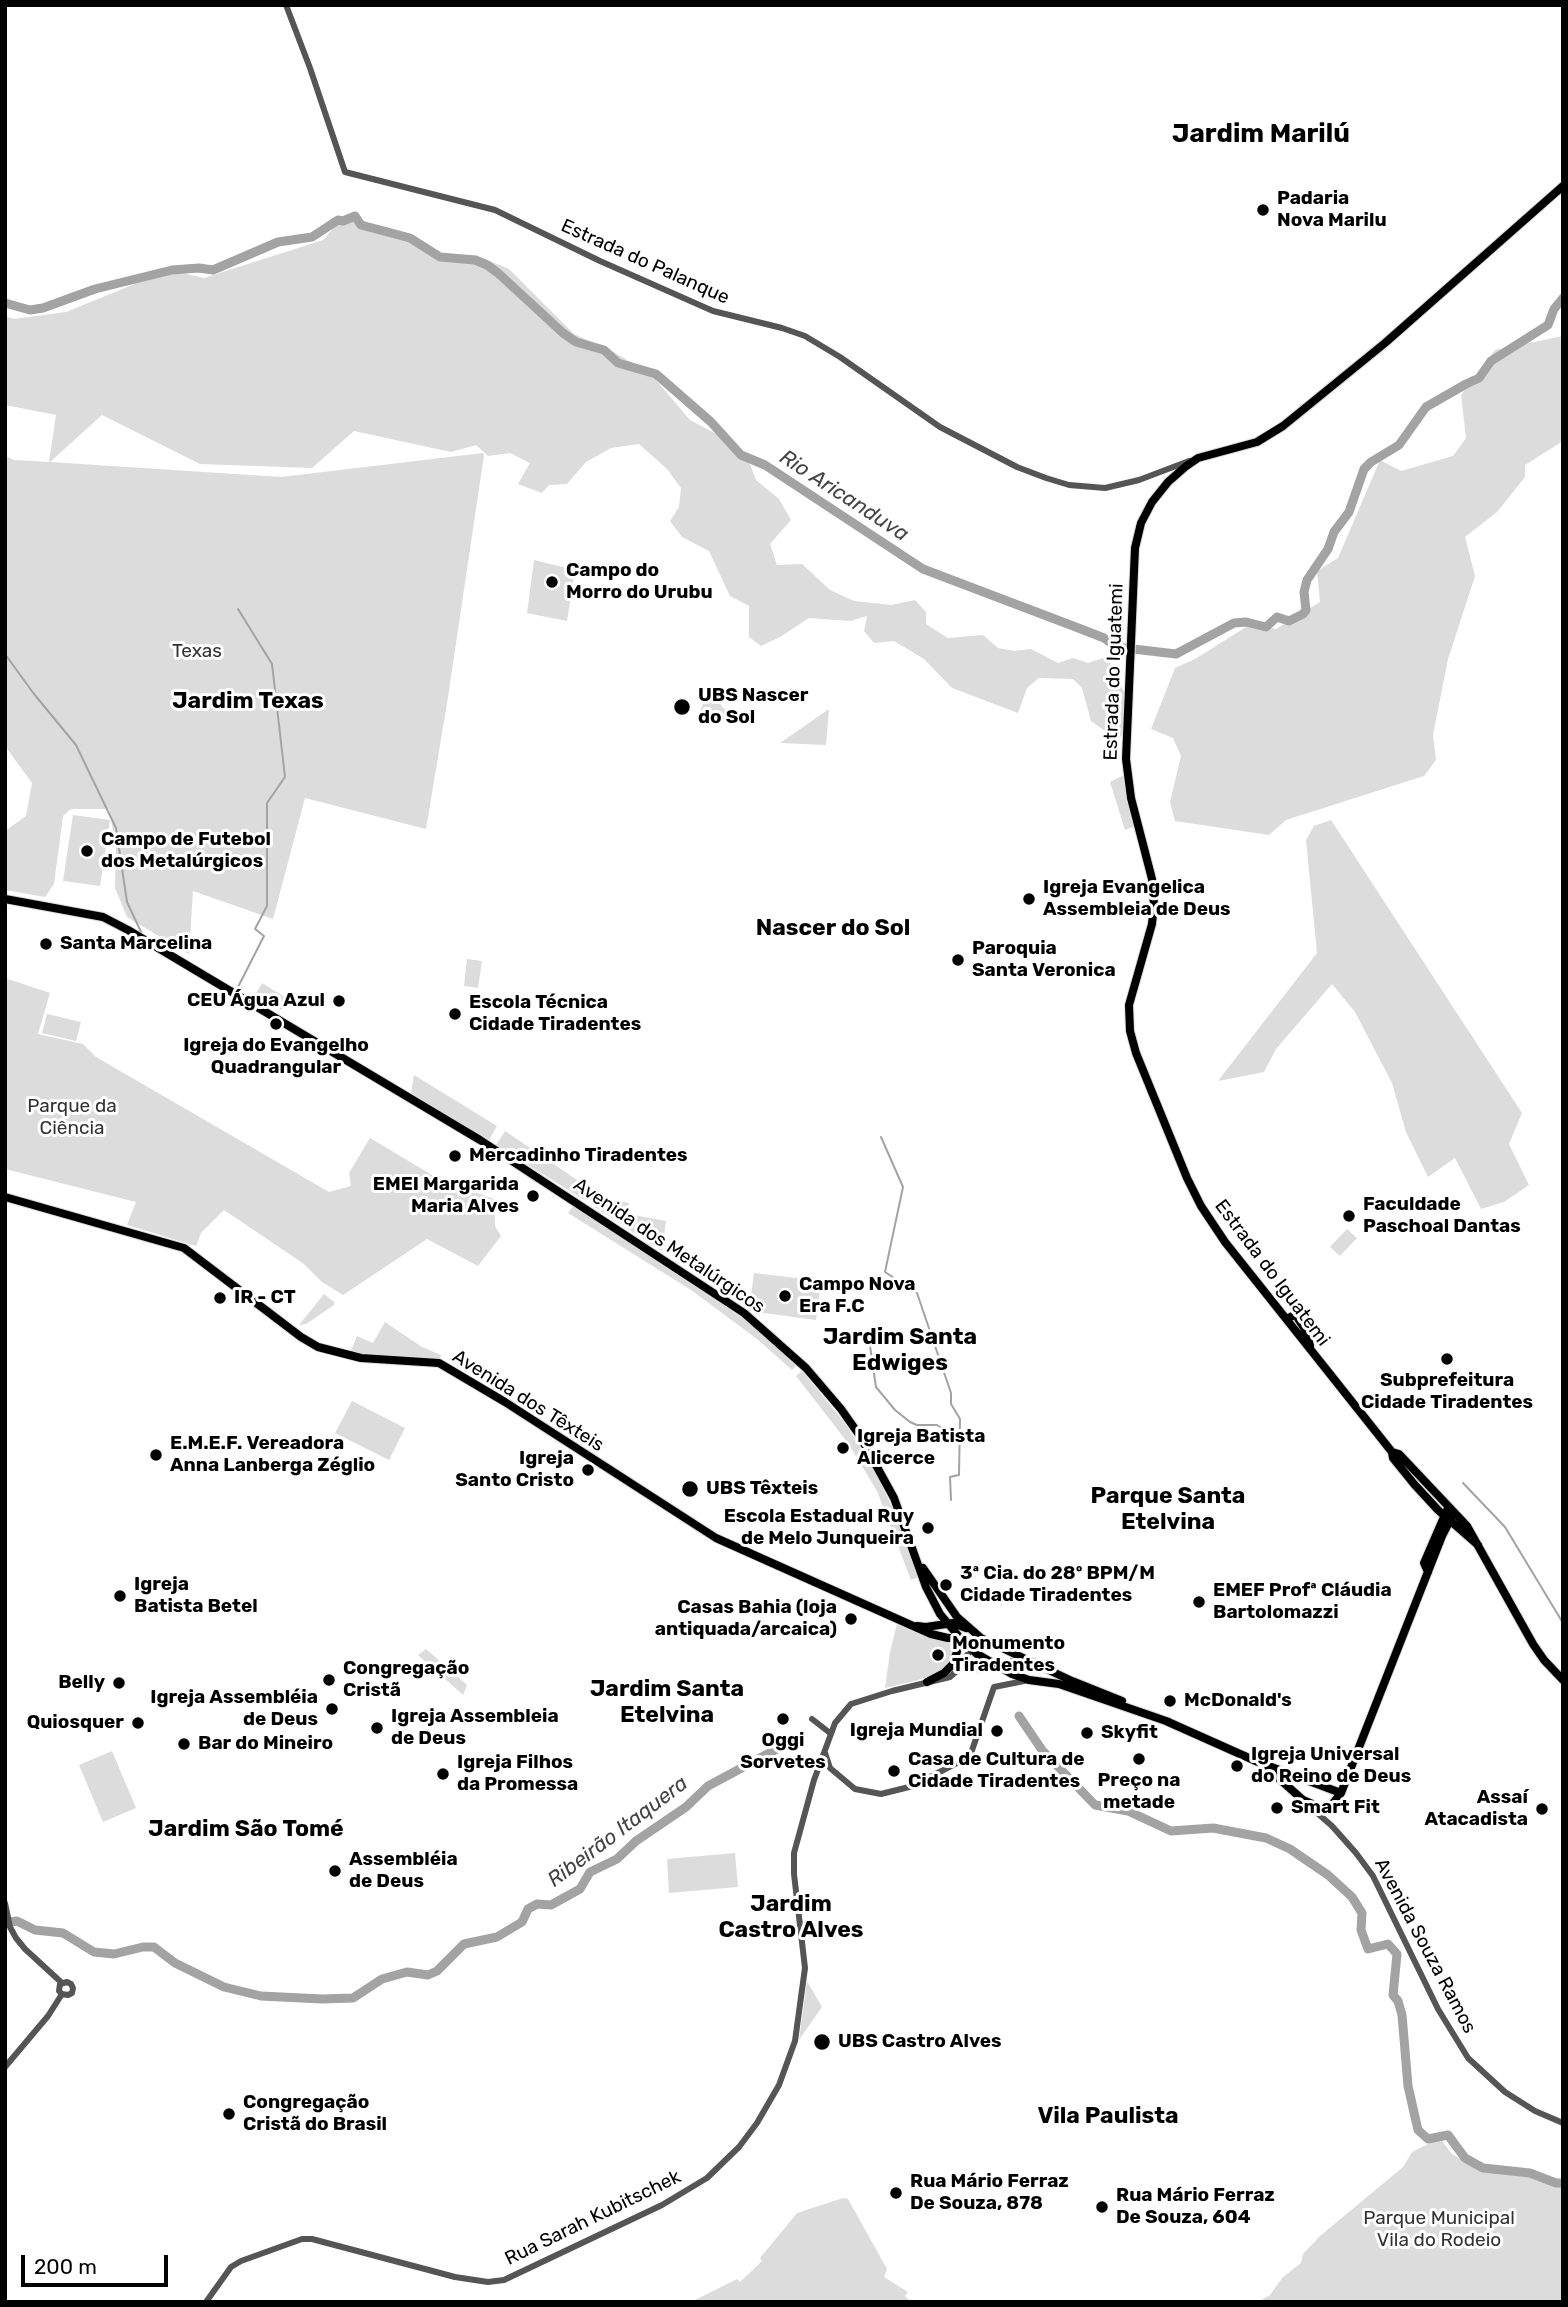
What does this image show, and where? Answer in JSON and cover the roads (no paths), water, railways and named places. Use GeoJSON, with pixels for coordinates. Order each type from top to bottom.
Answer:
{"type":"FeatureCollection","features":[{"type":"Feature","properties":{"kind":"main road","name":"Estrada do Iguatemi"},"geometry":{"type":"LineString","coordinates":[[1563,186],[1385,343],[1283,426],[1257,442],[1198,458],[1164,486],[1141,523],[1135,548],[1126,729],[1126,772],[1152,879],[1154,899],[1152,924],[1130,998],[1132,1040],[1146,1080],[1201,1206],[1225,1242],[1429,1500],[1467,1526],[1533,1644],[1563,1680]]}},
{"type":"Feature","properties":{"kind":"main road","name":"Avenida dos Metalúrgicos"},"geometry":{"type":"LineString","coordinates":[[5,899],[103,917],[128,930],[480,1140],[744,1313],[772,1335],[816,1380],[860,1436],[894,1497],[926,1587],[947,1623],[971,1649],[998,1667],[1029,1680]]}},
{"type":"Feature","properties":{"kind":"main road","name":"Avenida dos Têxteis"},"geometry":{"type":"LineString","coordinates":[[5,1197],[184,1248],[318,1347],[361,1358],[439,1363],[505,1402],[699,1529],[939,1637],[960,1639]]}},
{"type":"Feature","properties":{"kind":"main road","name":"Estrada do Iguatemi"},"geometry":{"type":"LineString","coordinates":[[1395,1455],[1429,1487],[1478,1545]]}},
{"type":"Feature","properties":{"kind":"main road"},"geometry":{"type":"LineString","coordinates":[[1331,1806],[1341,1793],[1347,1778],[1442,1536],[1448,1512]]}},
{"type":"Feature","properties":{"kind":"main road"},"geometry":{"type":"LineString","coordinates":[[1428,1572],[1424,1563],[1448,1512]]}},
{"type":"Feature","properties":{"kind":"main road"},"geometry":{"type":"LineString","coordinates":[[1442,1536],[1461,1528]]}},
{"type":"Feature","properties":{"kind":"main road","name":"Avenida dos Metalúrgicos"},"geometry":{"type":"LineString","coordinates":[[916,1555],[930,1580],[968,1629],[989,1643],[1028,1660]]}},
{"type":"Feature","properties":{"kind":"main road","name":"Avenida dos Têxteis"},"geometry":{"type":"LineString","coordinates":[[911,1625],[926,1628],[947,1623],[959,1624],[968,1629]]}},
{"type":"Feature","properties":{"kind":"main road"},"geometry":{"type":"LineString","coordinates":[[927,1682],[944,1673],[953,1664],[960,1639]]}},
{"type":"Feature","properties":{"kind":"main road"},"geometry":{"type":"LineString","coordinates":[[971,1649],[989,1643]]}},
{"type":"Feature","properties":{"kind":"main road"},"geometry":{"type":"LineString","coordinates":[[966,1658],[972,1666],[978,1668],[998,1667],[1028,1660],[1032,1668],[1029,1680]]}},
{"type":"Feature","properties":{"kind":"main road","name":"Avenida Souza Ramos"},"geometry":{"type":"LineString","coordinates":[[1028,1660],[1258,1762],[1341,1793]]}},
{"type":"Feature","properties":{"kind":"main road","name":"Avenida Souza Ramos"},"geometry":{"type":"LineString","coordinates":[[1029,1680],[1059,1684],[1169,1722]]}},
{"type":"Feature","properties":{"kind":"main road","name":"Avenida Souza Ramos"},"geometry":{"type":"LineString","coordinates":[[1258,1762],[1300,1796],[1324,1809],[1331,1806]]}},
{"type":"Feature","properties":{"kind":"main road"},"geometry":{"type":"LineString","coordinates":[[1300,1796],[1297,1786],[1304,1777]]}},
{"type":"Feature","properties":{"kind":"main road"},"geometry":{"type":"LineString","coordinates":[[1318,1784],[1333,1784],[1347,1778]]}},
{"type":"Feature","properties":{"kind":"street","name":"Estrada do Palanque"},"geometry":{"type":"LineString","coordinates":[[286,5],[345,172],[495,210],[600,261],[713,311],[805,336],[840,356],[940,426],[999,458],[1038,475],[1069,485],[1105,488],[1128,484],[1198,458]]}},
{"type":"Feature","properties":{"kind":"street"},"geometry":{"type":"LineString","coordinates":[[927,1682],[950,1677],[959,1669],[971,1649]]}},
{"type":"Feature","properties":{"kind":"street"},"geometry":{"type":"LineString","coordinates":[[825,1751],[830,1768],[855,1789],[872,1794],[913,1786],[970,1756],[995,1687],[1029,1680]]}},
{"type":"Feature","properties":{"kind":"street","name":"Rua Sarah Kubitschek"},"geometry":{"type":"LineString","coordinates":[[206,2302],[231,2267],[302,2239],[312,2239],[454,2277],[488,2282],[512,2277],[681,2195],[707,2178],[727,2160],[757,2123],[779,2085],[795,2041],[805,1968],[794,1853],[830,1733],[851,1704],[927,1682]]}},
{"type":"Feature","properties":{"kind":"street"},"geometry":{"type":"LineString","coordinates":[[812,1719],[830,1733]]}},
{"type":"Feature","properties":{"kind":"street","name":"Rua Sarah Kubitschek"},"geometry":{"type":"LineString","coordinates":[[812,1787],[821,1773],[830,1768]]}},
{"type":"Feature","properties":{"kind":"street","name":"Avenida Souza Ramos"},"geometry":{"type":"LineString","coordinates":[[1300,1796],[1332,1826],[1373,1877],[1437,2009],[1468,2058],[1505,2092],[1535,2111],[1563,2123]]}},
{"type":"Feature","properties":{"kind":"street"},"geometry":{"type":"LineString","coordinates":[[1331,1806],[1332,1826]]}},
{"type":"Feature","properties":{"kind":"street"},"geometry":{"type":"LineString","coordinates":[[5,1903],[10,1927],[16,1938],[62,1983]]}},
{"type":"Feature","properties":{"kind":"street"},"geometry":{"type":"LineString","coordinates":[[62,1983],[69,1982],[73,1988],[70,1994],[62,1994]]}},
{"type":"Feature","properties":{"kind":"street"},"geometry":{"type":"LineString","coordinates":[[62,1983],[59,1989],[62,1994]]}},
{"type":"Feature","properties":{"kind":"street"},"geometry":{"type":"LineString","coordinates":[[5,2067],[48,2016],[62,1994]]}},
{"type":"Feature","properties":{"kind":"waterway","name":"Rio Aricanduva"},"geometry":{"type":"LineString","coordinates":[[5,303],[30,310],[43,308],[95,289],[172,270],[213,270],[278,242],[312,237],[338,220],[343,221],[355,216],[361,225],[410,238],[440,257],[475,260],[487,265],[563,333],[576,342],[604,350],[618,363],[656,374],[711,422],[741,455],[765,465],[923,569],[1104,638],[1116,647],[1176,654],[1234,623],[1246,622],[1266,627],[1277,617],[1289,621],[1303,614],[1306,610],[1304,592],[1307,580],[1328,549],[1334,532],[1349,512],[1364,469],[1399,445],[1426,407],[1479,378],[1491,361],[1548,325],[1554,309],[1563,298]]}},
{"type":"Feature","properties":{"kind":"waterway"},"geometry":{"type":"LineString","coordinates":[[237,989],[264,936],[255,929],[267,906],[267,803],[285,777],[272,664],[238,609]]}},
{"type":"Feature","properties":{"kind":"waterway"},"geometry":{"type":"LineString","coordinates":[[5,654],[76,745],[116,828],[127,902],[142,934]]}},
{"type":"Feature","properties":{"kind":"waterway"},"geometry":{"type":"LineString","coordinates":[[881,1137],[903,1187],[885,1272],[917,1293],[951,1393],[951,1404],[960,1419],[959,1475],[950,1477],[951,1500]]}},
{"type":"Feature","properties":{"kind":"waterway"},"geometry":{"type":"LineString","coordinates":[[870,1346],[876,1387],[895,1410],[910,1422],[917,1425],[937,1425],[961,1440]]}},
{"type":"Feature","properties":{"kind":"waterway"},"geometry":{"type":"LineString","coordinates":[[1463,1483],[1505,1527],[1563,1623]]}},
{"type":"Feature","properties":{"kind":"waterway","name":"Ribeirão Itaquera"},"geometry":{"type":"LineString","coordinates":[[1019,1716],[1042,1750],[1095,1805],[1128,1811],[1171,1831],[1213,1828],[1266,1838],[1290,1849],[1328,1875],[1352,1897],[1362,1913],[1361,1930],[1368,1949],[1388,1944],[1397,1954],[1393,1995],[1402,2015],[1408,2086],[1418,2130],[1428,2139],[1448,2135],[1465,2158],[1483,2168],[1530,2173],[1563,2183]]}},
{"type":"Feature","properties":{"kind":"waterway","name":"Ribeirão Itaquera"},"geometry":{"type":"LineString","coordinates":[[5,1923],[17,1921],[35,1930],[63,1933],[94,1952],[114,1954],[154,1947],[175,1963],[224,1987],[261,1996],[353,1998],[382,1979],[407,1972],[428,1975],[437,1971],[464,1944],[497,1937],[522,1922],[528,1909],[537,1904],[551,1905],[580,1889],[590,1872],[617,1859],[636,1841],[686,1807],[708,1786],[790,1742]]}},
{"type":"Feature","properties":{"kind":"place","name":"Padaria Nova Marilu"},"geometry":{"type":"Point","coordinates":[1263,210]}},
{"type":"Feature","properties":{"kind":"place","name":"Campo do Morro do Urubu"},"geometry":{"type":"Point","coordinates":[552,582]}},
{"type":"Feature","properties":{"kind":"place","name":"UBS Nascer do Sol"},"geometry":{"type":"Point","coordinates":[682,707]}},
{"type":"Feature","properties":{"kind":"place","name":"Campo de Futebol dos Metalúrgicos"},"geometry":{"type":"Point","coordinates":[87,851]}},
{"type":"Feature","properties":{"kind":"place","name":"Igreja Evangelica Assembleia de Deus"},"geometry":{"type":"Point","coordinates":[1029,899]}},
{"type":"Feature","properties":{"kind":"place","name":"Santa Marcelina"},"geometry":{"type":"Point","coordinates":[46,944]}},
{"type":"Feature","properties":{"kind":"place","name":"Paroquia Santa Veronica"},"geometry":{"type":"Point","coordinates":[958,960]}},
{"type":"Feature","properties":{"kind":"place","name":"CEU Água Azul"},"geometry":{"type":"Point","coordinates":[339,1001]}},
{"type":"Feature","properties":{"kind":"place","name":"Escola Técnica Cidade Tiradentes"},"geometry":{"type":"Point","coordinates":[455,1014]}},
{"type":"Feature","properties":{"kind":"place","name":"Igreja do Evangelho Quadrangular"},"geometry":{"type":"Point","coordinates":[276,1024]}},
{"type":"Feature","properties":{"kind":"place","name":"Mercadinho Tiradentes"},"geometry":{"type":"Point","coordinates":[455,1156]}},
{"type":"Feature","properties":{"kind":"place","name":"EMEI Margarida Maria Alves"},"geometry":{"type":"Point","coordinates":[533,1196]}},
{"type":"Feature","properties":{"kind":"place","name":"Faculdade Paschoal Dantas"},"geometry":{"type":"Point","coordinates":[1349,1216]}},
{"type":"Feature","properties":{"kind":"place","name":"Campo Nova Era F.C"},"geometry":{"type":"Point","coordinates":[785,1296]}},
{"type":"Feature","properties":{"kind":"place","name":"IR - CT"},"geometry":{"type":"Point","coordinates":[220,1298]}},
{"type":"Feature","properties":{"kind":"place","name":"Subprefeitura Cidade Tiradentes"},"geometry":{"type":"Point","coordinates":[1447,1359]}},
{"type":"Feature","properties":{"kind":"place","name":"Igreja Batista Alicerce"},"geometry":{"type":"Point","coordinates":[843,1448]}},
{"type":"Feature","properties":{"kind":"place","name":"E.M.E.F. Vereadora Anna Lanberga Zéglio"},"geometry":{"type":"Point","coordinates":[156,1455]}},
{"type":"Feature","properties":{"kind":"place","name":"Igreja Santo Cristo"},"geometry":{"type":"Point","coordinates":[588,1470]}},
{"type":"Feature","properties":{"kind":"place","name":"UBS Têxteis"},"geometry":{"type":"Point","coordinates":[690,1489]}},
{"type":"Feature","properties":{"kind":"place","name":"Escola Estadual Ruy de Melo Junqueira"},"geometry":{"type":"Point","coordinates":[928,1528]}},
{"type":"Feature","properties":{"kind":"place","name":"3ª Cia. do 28º BPM/M Cidade Tiradentes"},"geometry":{"type":"Point","coordinates":[946,1585]}},
{"type":"Feature","properties":{"kind":"place","name":"Igreja Batista Betel"},"geometry":{"type":"Point","coordinates":[120,1596]}},
{"type":"Feature","properties":{"kind":"place","name":"EMEF Profª Cláudia Bartolomazzi"},"geometry":{"type":"Point","coordinates":[1199,1602]}},
{"type":"Feature","properties":{"kind":"place","name":"Casas Bahia (loja antiquada/arcaica)"},"geometry":{"type":"Point","coordinates":[851,1619]}},
{"type":"Feature","properties":{"kind":"place","name":"Monumento Tiradentes"},"geometry":{"type":"Point","coordinates":[938,1655]}},
{"type":"Feature","properties":{"kind":"place","name":"Congregação Cristã"},"geometry":{"type":"Point","coordinates":[329,1680]}},
{"type":"Feature","properties":{"kind":"place","name":"Belly"},"geometry":{"type":"Point","coordinates":[119,1683]}},
{"type":"Feature","properties":{"kind":"place","name":"McDonald's"},"geometry":{"type":"Point","coordinates":[1170,1701]}},
{"type":"Feature","properties":{"kind":"place","name":"Igreja Assembléia de Deus"},"geometry":{"type":"Point","coordinates":[332,1709]}},
{"type":"Feature","properties":{"kind":"place","name":"Oggi Sorvetes"},"geometry":{"type":"Point","coordinates":[783,1719]}},
{"type":"Feature","properties":{"kind":"place","name":"Quiosquer"},"geometry":{"type":"Point","coordinates":[138,1723]}},
{"type":"Feature","properties":{"kind":"place","name":"Igreja Assembleia de Deus"},"geometry":{"type":"Point","coordinates":[377,1728]}},
{"type":"Feature","properties":{"kind":"place","name":"Igreja Mundial"},"geometry":{"type":"Point","coordinates":[997,1731]}},
{"type":"Feature","properties":{"kind":"place","name":"Skyfit"},"geometry":{"type":"Point","coordinates":[1087,1733]}},
{"type":"Feature","properties":{"kind":"place","name":"Bar do Mineiro"},"geometry":{"type":"Point","coordinates":[184,1744]}},
{"type":"Feature","properties":{"kind":"place","name":"Preço na metade"},"geometry":{"type":"Point","coordinates":[1139,1759]}},
{"type":"Feature","properties":{"kind":"place","name":"Igreja Universal do Reino de Deus"},"geometry":{"type":"Point","coordinates":[1237,1766]}},
{"type":"Feature","properties":{"kind":"place","name":"Casa de Cultura de Cidade Tiradentes"},"geometry":{"type":"Point","coordinates":[894,1771]}},
{"type":"Feature","properties":{"kind":"place","name":"Igreja Filhos da Promessa"},"geometry":{"type":"Point","coordinates":[443,1774]}},
{"type":"Feature","properties":{"kind":"place","name":"Smart Fit"},"geometry":{"type":"Point","coordinates":[1277,1808]}},
{"type":"Feature","properties":{"kind":"place","name":"Assaí Atacadista"},"geometry":{"type":"Point","coordinates":[1542,1809]}},
{"type":"Feature","properties":{"kind":"place","name":"Assembléia de Deus"},"geometry":{"type":"Point","coordinates":[335,1871]}},
{"type":"Feature","properties":{"kind":"place","name":"UBS Castro Alves"},"geometry":{"type":"Point","coordinates":[822,2042]}},
{"type":"Feature","properties":{"kind":"place","name":"Congregação Cristã do Brasil"},"geometry":{"type":"Point","coordinates":[229,2114]}},
{"type":"Feature","properties":{"kind":"place","name":"Rua Mário Ferraz De Souza, 878"},"geometry":{"type":"Point","coordinates":[896,2193]}},
{"type":"Feature","properties":{"kind":"place","name":"Rua Mário Ferraz De Souza, 604"},"geometry":{"type":"Point","coordinates":[1102,2207]}},
{"type":"Feature","properties":{"kind":"district","name":"Jardim Marilú"},"geometry":{"type":"Point","coordinates":[1261,134]}},
{"type":"Feature","properties":{"kind":"district","name":"Jardim Texas"},"geometry":{"type":"Point","coordinates":[248,701]}},
{"type":"Feature","properties":{"kind":"district","name":"Nascer do Sol"},"geometry":{"type":"Point","coordinates":[833,928]}},
{"type":"Feature","properties":{"kind":"district","name":"Jardim Santa Edwiges"},"geometry":{"type":"Point","coordinates":[900,1350]}},
{"type":"Feature","properties":{"kind":"district","name":"Parque Santa Etelvina"},"geometry":{"type":"Point","coordinates":[1168,1509]}},
{"type":"Feature","properties":{"kind":"district","name":"Jardim Santa Etelvina"},"geometry":{"type":"Point","coordinates":[667,1702]}},
{"type":"Feature","properties":{"kind":"district","name":"Jardim São Tomé"},"geometry":{"type":"Point","coordinates":[246,1829]}},
{"type":"Feature","properties":{"kind":"district","name":"Jardim Castro Alves"},"geometry":{"type":"Point","coordinates":[791,1917]}},
{"type":"Feature","properties":{"kind":"district","name":"Vila Paulista"},"geometry":{"type":"Point","coordinates":[1108,2116]}},
{"type":"Feature","properties":{"kind":"park label","name":"Texas"},"geometry":{"type":"Point","coordinates":[197,652]}},
{"type":"Feature","properties":{"kind":"park label","name":"Parque da Ciência"},"geometry":{"type":"Point","coordinates":[72,1118]}},
{"type":"Feature","properties":{"kind":"park label","name":"Parque Municipal Vila do Rodeio"},"geometry":{"type":"Point","coordinates":[1439,2230]}}]}
